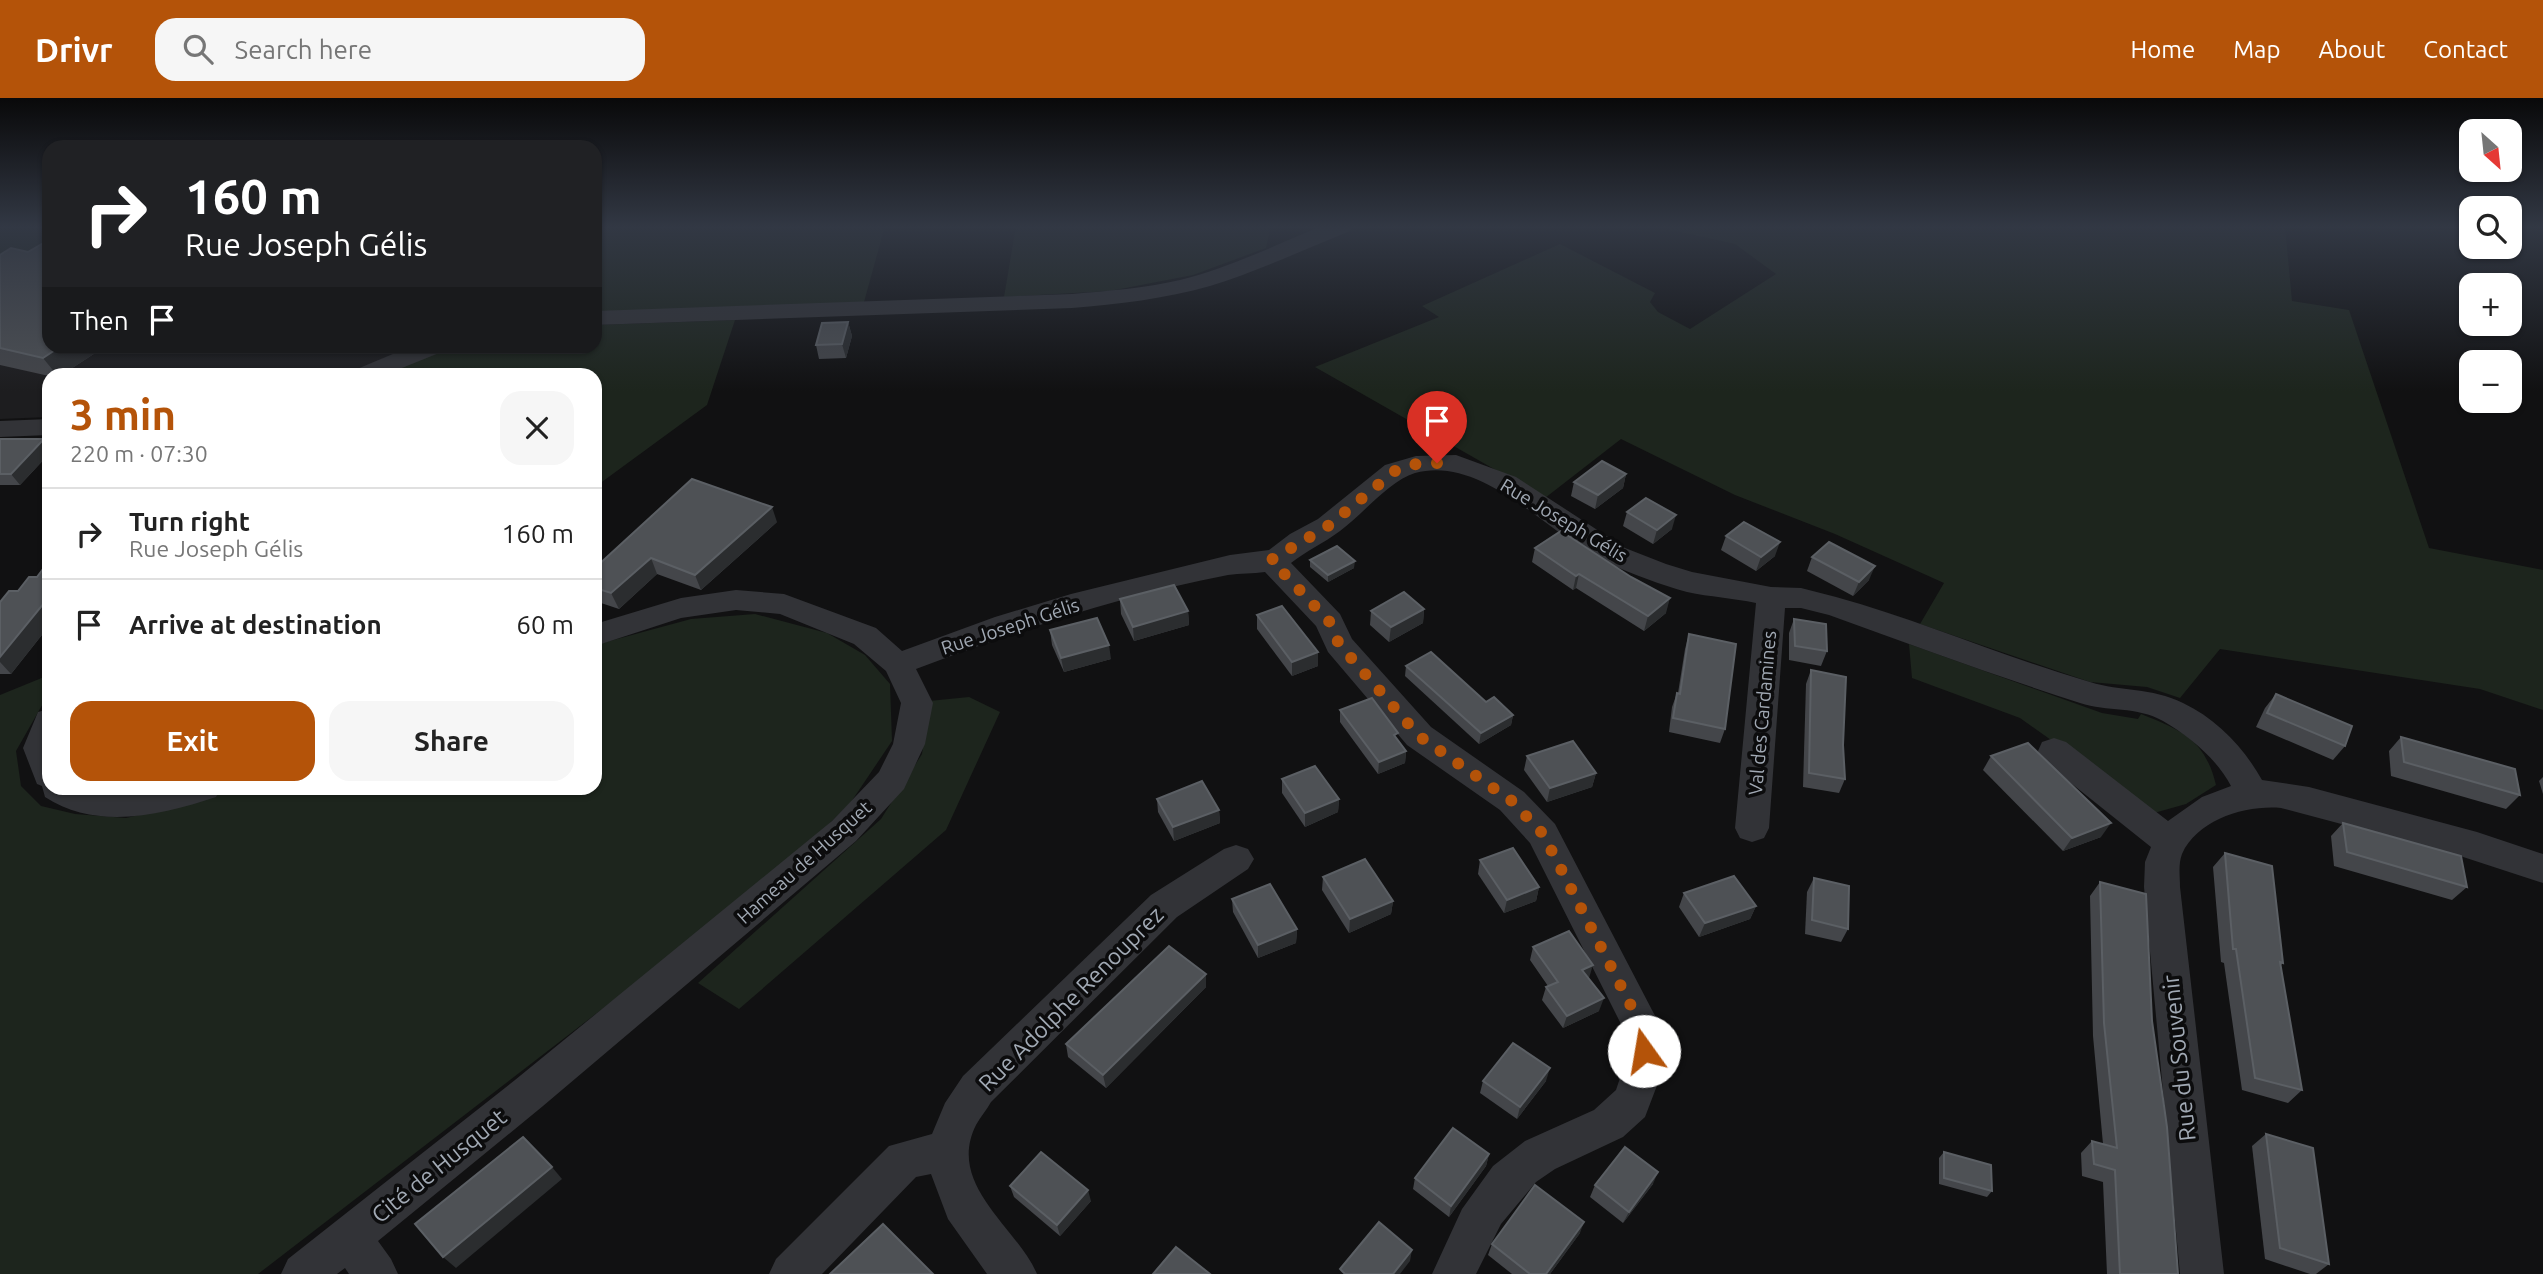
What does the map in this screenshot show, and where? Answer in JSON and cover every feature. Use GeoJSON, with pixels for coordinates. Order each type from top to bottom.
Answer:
{"type":"FeatureCollection","features":[{"type":"Feature","properties":{"kind":"street"},"geometry":{"type":"LineString","coordinates":[[602,318],[1072,301],[1131,295],[1198,281]]}},
{"type":"Feature","properties":{"kind":"street"},"geometry":{"type":"LineString","coordinates":[[381,368],[415,354]]}},
{"type":"Feature","properties":{"kind":"street"},"geometry":{"type":"LineString","coordinates":[[0,429],[42,427]]}},
{"type":"Feature","properties":{"kind":"street","name":"Rue Joseph Gélis"},"geometry":{"type":"LineString","coordinates":[[898,664],[1006,624],[1071,604],[1230,565],[1271,560],[1328,526],[1395,471],[1416,464],[1456,463],[1506,483],[1615,555],[1689,582],[1771,597],[1801,598],[1836,607],[2091,695],[2145,701],[2172,711],[2219,746],[2237,766],[2252,794]]}},
{"type":"Feature","properties":{"kind":"street"},"geometry":{"type":"LineString","coordinates":[[1271,560],[1329,621],[1339,644],[1419,736],[1512,801],[1543,834],[1645,1033],[1644,1068],[1638,1091],[1627,1111],[1599,1130],[1537,1156],[1500,1187],[1473,1228],[1454,1274]]}},
{"type":"Feature","properties":{"kind":"street","name":"Val des Cardamines"},"geometry":{"type":"LineString","coordinates":[[1752,828],[1771,597]]}},
{"type":"Feature","properties":{"kind":"street","name":"Hameau de Husquet"},"geometry":{"type":"LineString","coordinates":[[529,1093],[844,831],[892,780],[909,744],[917,703],[898,664],[865,636],[784,604],[736,600],[681,608],[628,622],[602,632]]}},
{"type":"Feature","properties":{"kind":"street"},"geometry":{"type":"LineString","coordinates":[[2054,751],[2171,843],[2177,833],[2196,818],[2232,799],[2252,794],[2300,799],[2543,869]]}},
{"type":"Feature","properties":{"kind":"street"},"geometry":{"type":"LineString","coordinates":[[74,795],[116,805],[150,803],[179,795]]}},
{"type":"Feature","properties":{"kind":"street","name":"Rue du Souvenir"},"geometry":{"type":"LineString","coordinates":[[2171,843],[2164,856],[2162,887],[2202,1274]]}},
{"type":"Feature","properties":{"kind":"street","name":"Rue Adolphe Renouprez"},"geometry":{"type":"LineString","coordinates":[[1015,1274],[990,1245],[960,1201],[951,1172],[950,1150],[956,1122],[978,1089],[1164,906],[1236,859]]}},
{"type":"Feature","properties":{"kind":"street","name":"Cité de Husquet"},"geometry":{"type":"LineString","coordinates":[[303,1274],[529,1093]]}},
{"type":"Feature","properties":{"kind":"street"},"geometry":{"type":"LineString","coordinates":[[791,1274],[904,1160],[950,1150]]}},
{"type":"Feature","properties":{"kind":"street"},"geometry":{"type":"LineString","coordinates":[[349,1238],[376,1274]]}},
{"type":"Feature","properties":{"kind":"shaded area"},"geometry":{"type":"Polygon","coordinates":[[[0,281],[13,281],[42,333],[42,354],[408,354],[371,368],[42,368],[42,417],[0,419],[0,281]]]}},
{"type":"Feature","properties":{"kind":"shaded area"},"geometry":{"type":"Polygon","coordinates":[[[602,281],[870,281],[864,302],[602,314],[602,281]]]}},
{"type":"Feature","properties":{"kind":"shaded area"},"geometry":{"type":"Polygon","coordinates":[[[1007,281],[1162,281],[1110,291],[1004,297],[1007,281]]]}},
{"type":"Feature","properties":{"kind":"shaded area"},"geometry":{"type":"Polygon","coordinates":[[[1478,281],[1632,281],[1655,293],[1650,302],[1658,312],[1690,329],[1765,281],[2290,281],[2292,301],[2349,310],[2429,548],[2543,570],[2543,710],[2480,689],[2220,649],[2180,698],[2147,687],[2090,682],[1920,624],[1944,583],[1835,534],[1735,495],[1621,439],[1545,498],[1315,367],[1439,317],[1422,306],[1478,281]]]}},
{"type":"Feature","properties":{"kind":"shaded area"},"geometry":{"type":"Polygon","coordinates":[[[735,320],[707,405],[602,482],[602,368],[398,368],[434,354],[602,354],[602,325],[735,320]]]}},
{"type":"Feature","properties":{"kind":"shaded area"},"geometry":{"type":"Polygon","coordinates":[[[755,614],[827,633],[865,655],[890,684],[892,741],[851,802],[784,869],[258,1274],[0,1274],[0,695],[42,678],[42,705],[16,751],[21,786],[41,806],[75,814],[126,818],[215,795],[602,795],[602,643],[691,619],[755,614]]]}},
{"type":"Feature","properties":{"kind":"shaded area"},"geometry":{"type":"Polygon","coordinates":[[[1909,644],[2102,713],[2138,719],[2141,714],[2168,725],[2198,747],[2211,769],[2216,785],[2186,804],[2154,813],[2020,718],[1912,678],[1909,644]]]}},
{"type":"Feature","properties":{"kind":"shaded area"},"geometry":{"type":"Polygon","coordinates":[[[969,697],[1000,712],[946,830],[739,1009],[698,983],[881,819],[922,754],[929,701],[969,697]]]}},
{"type":"Feature","properties":{"kind":"building"},"geometry":{"type":"Polygon","coordinates":[[[0,281],[42,281],[42,354],[49,354],[43,358],[0,348],[0,281]]]}},
{"type":"Feature","properties":{"kind":"building"},"geometry":{"type":"Polygon","coordinates":[[[848,322],[842,344],[816,345],[822,323],[848,322]]]}},
{"type":"Feature","properties":{"kind":"building"},"geometry":{"type":"Polygon","coordinates":[[[0,439],[42,439],[11,474],[0,474],[0,439]]]}},
{"type":"Feature","properties":{"kind":"building"},"geometry":{"type":"Polygon","coordinates":[[[1602,461],[1626,474],[1598,495],[1574,482],[1602,461]]]}},
{"type":"Feature","properties":{"kind":"building"},"geometry":{"type":"Polygon","coordinates":[[[692,479],[772,507],[695,575],[651,558],[611,593],[602,590],[602,562],[692,479]]]}},
{"type":"Feature","properties":{"kind":"building"},"geometry":{"type":"Polygon","coordinates":[[[1646,498],[1676,515],[1657,530],[1627,512],[1646,498]]]}},
{"type":"Feature","properties":{"kind":"building"},"geometry":{"type":"Polygon","coordinates":[[[1744,522],[1780,542],[1761,557],[1726,536],[1744,522]]]}},
{"type":"Feature","properties":{"kind":"building"},"geometry":{"type":"Polygon","coordinates":[[[1561,531],[1631,577],[1670,598],[1648,616],[1579,574],[1576,576],[1535,548],[1561,531]]]}},
{"type":"Feature","properties":{"kind":"building"},"geometry":{"type":"Polygon","coordinates":[[[1829,542],[1875,566],[1859,582],[1812,557],[1829,542]]]}},
{"type":"Feature","properties":{"kind":"building"},"geometry":{"type":"Polygon","coordinates":[[[1337,546],[1355,561],[1328,575],[1310,560],[1337,546]]]}},
{"type":"Feature","properties":{"kind":"building"},"geometry":{"type":"Polygon","coordinates":[[[42,570],[42,605],[0,657],[0,602],[9,591],[18,591],[29,577],[37,577],[42,570]]]}},
{"type":"Feature","properties":{"kind":"building"},"geometry":{"type":"Polygon","coordinates":[[[1174,585],[1188,611],[1133,627],[1120,599],[1174,585]]]}},
{"type":"Feature","properties":{"kind":"building"},"geometry":{"type":"Polygon","coordinates":[[[1404,592],[1424,609],[1391,627],[1371,611],[1404,592]]]}},
{"type":"Feature","properties":{"kind":"building"},"geometry":{"type":"Polygon","coordinates":[[[1282,606],[1318,652],[1292,662],[1257,615],[1282,606]]]}},
{"type":"Feature","properties":{"kind":"building"},"geometry":{"type":"Polygon","coordinates":[[[1097,618],[1109,645],[1061,658],[1050,630],[1097,618]]]}},
{"type":"Feature","properties":{"kind":"building"},"geometry":{"type":"Polygon","coordinates":[[[1794,619],[1826,624],[1827,651],[1795,646],[1794,619]]]}},
{"type":"Feature","properties":{"kind":"building"},"geometry":{"type":"Polygon","coordinates":[[[1689,634],[1736,644],[1725,729],[1673,718],[1677,693],[1680,694],[1689,634]]]}},
{"type":"Feature","properties":{"kind":"building"},"geometry":{"type":"Polygon","coordinates":[[[1431,652],[1486,702],[1494,697],[1513,715],[1481,733],[1406,666],[1431,652]]]}},
{"type":"Feature","properties":{"kind":"building"},"geometry":{"type":"Polygon","coordinates":[[[1811,670],[1846,677],[1843,745],[1845,779],[1809,773],[1811,670]]]}},
{"type":"Feature","properties":{"kind":"building"},"geometry":{"type":"Polygon","coordinates":[[[2276,694],[2352,726],[2345,746],[2267,713],[2276,694]]]}},
{"type":"Feature","properties":{"kind":"building"},"geometry":{"type":"Polygon","coordinates":[[[1372,698],[1398,733],[1394,735],[1406,751],[1379,762],[1340,710],[1372,698]]]}},
{"type":"Feature","properties":{"kind":"building"},"geometry":{"type":"Polygon","coordinates":[[[2401,737],[2515,769],[2520,795],[2404,762],[2401,737]]]}},
{"type":"Feature","properties":{"kind":"building"},"geometry":{"type":"Polygon","coordinates":[[[1573,741],[1596,773],[1550,788],[1527,756],[1573,741]]]}},
{"type":"Feature","properties":{"kind":"building"},"geometry":{"type":"Polygon","coordinates":[[[2028,743],[2111,823],[2072,838],[1991,756],[2028,743]]]}},
{"type":"Feature","properties":{"kind":"building"},"geometry":{"type":"Polygon","coordinates":[[[1315,766],[1339,799],[1305,813],[1282,779],[1315,766]]]}},
{"type":"Feature","properties":{"kind":"building"},"geometry":{"type":"Polygon","coordinates":[[[1202,781],[1219,810],[1173,827],[1157,799],[1202,781]]]}},
{"type":"Feature","properties":{"kind":"building"},"geometry":{"type":"Polygon","coordinates":[[[2343,823],[2461,856],[2467,887],[2347,852],[2343,823]]]}},
{"type":"Feature","properties":{"kind":"building"},"geometry":{"type":"Polygon","coordinates":[[[1513,848],[1539,887],[1507,900],[1480,860],[1513,848]]]}},
{"type":"Feature","properties":{"kind":"building"},"geometry":{"type":"Polygon","coordinates":[[[2225,853],[2272,866],[2283,963],[2280,962],[2302,1090],[2255,1078],[2236,949],[2233,949],[2225,853]]]}},
{"type":"Feature","properties":{"kind":"building"},"geometry":{"type":"Polygon","coordinates":[[[1365,859],[1393,901],[1350,919],[1323,877],[1365,859]]]}},
{"type":"Feature","properties":{"kind":"building"},"geometry":{"type":"Polygon","coordinates":[[[1734,876],[1756,906],[1705,923],[1684,893],[1734,876]]]}},
{"type":"Feature","properties":{"kind":"building"},"geometry":{"type":"Polygon","coordinates":[[[1814,878],[1849,886],[1848,929],[1812,920],[1814,878]]]}},
{"type":"Feature","properties":{"kind":"building"},"geometry":{"type":"Polygon","coordinates":[[[2100,882],[2146,894],[2152,1021],[2167,1127],[2178,1274],[2120,1274],[2115,1170],[2094,1164],[2092,1141],[2117,1148],[2104,1023],[2100,882]]]}},
{"type":"Feature","properties":{"kind":"building"},"geometry":{"type":"Polygon","coordinates":[[[1270,884],[1297,929],[1258,945],[1232,899],[1270,884]]]}},
{"type":"Feature","properties":{"kind":"building"},"geometry":{"type":"Polygon","coordinates":[[[1569,931],[1593,965],[1582,970],[1604,998],[1567,1016],[1546,987],[1558,982],[1533,947],[1569,931]]]}},
{"type":"Feature","properties":{"kind":"building"},"geometry":{"type":"Polygon","coordinates":[[[1169,946],[1206,974],[1103,1075],[1066,1044],[1169,946]]]}},
{"type":"Feature","properties":{"kind":"building"},"geometry":{"type":"Polygon","coordinates":[[[1513,1043],[1550,1068],[1520,1107],[1483,1081],[1513,1043]]]}},
{"type":"Feature","properties":{"kind":"building"},"geometry":{"type":"Polygon","coordinates":[[[1453,1128],[1489,1154],[1451,1206],[1415,1178],[1453,1128]]]}},
{"type":"Feature","properties":{"kind":"building"},"geometry":{"type":"Polygon","coordinates":[[[2266,1134],[2313,1148],[2329,1264],[2280,1248],[2266,1134]]]}},
{"type":"Feature","properties":{"kind":"building"},"geometry":{"type":"Polygon","coordinates":[[[523,1137],[552,1167],[443,1257],[415,1224],[523,1137]]]}},
{"type":"Feature","properties":{"kind":"building"},"geometry":{"type":"Polygon","coordinates":[[[1625,1147],[1658,1172],[1629,1212],[1595,1185],[1625,1147]]]}},
{"type":"Feature","properties":{"kind":"building"},"geometry":{"type":"Polygon","coordinates":[[[1041,1152],[1088,1190],[1057,1225],[1010,1186],[1041,1152]]]}},
{"type":"Feature","properties":{"kind":"building"},"geometry":{"type":"Polygon","coordinates":[[[1944,1152],[1991,1165],[1992,1191],[1944,1178],[1944,1152]]]}},
{"type":"Feature","properties":{"kind":"building"},"geometry":{"type":"Polygon","coordinates":[[[1535,1185],[1584,1222],[1546,1274],[1530,1274],[1492,1244],[1535,1185]]]}},
{"type":"Feature","properties":{"kind":"building"},"geometry":{"type":"Polygon","coordinates":[[[1379,1222],[1412,1250],[1393,1274],[1345,1274],[1340,1269],[1379,1222]]]}},
{"type":"Feature","properties":{"kind":"building"},"geometry":{"type":"Polygon","coordinates":[[[883,1224],[933,1274],[830,1274],[883,1224]]]}},
{"type":"Feature","properties":{"kind":"building"},"geometry":{"type":"Polygon","coordinates":[[[1176,1247],[1210,1274],[1153,1274],[1176,1247]]]}},
{"type":"Feature","properties":{"kind":"route"},"geometry":{"type":"LineString","coordinates":[[1437,463],[1416,464],[1395,471],[1328,526],[1271,560],[1329,621],[1339,644],[1419,736],[1512,801],[1543,834],[1645,1033],[1644,1051]]}}]}
